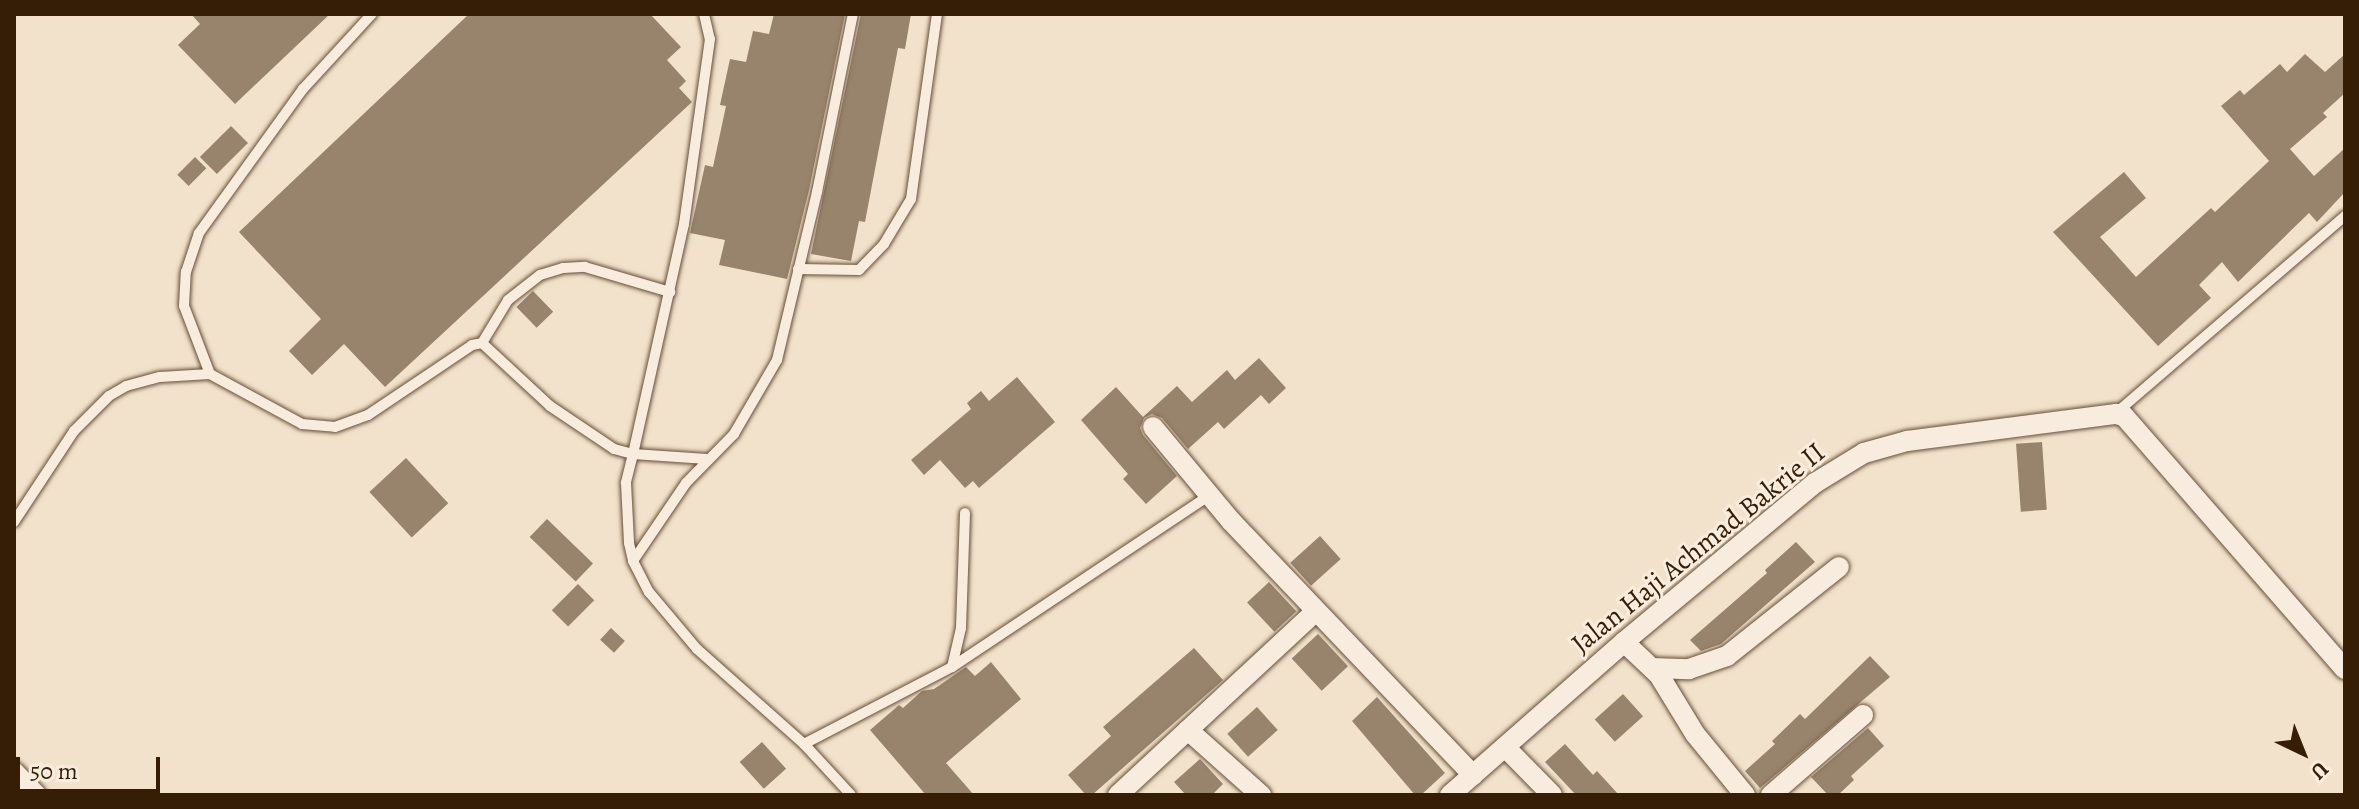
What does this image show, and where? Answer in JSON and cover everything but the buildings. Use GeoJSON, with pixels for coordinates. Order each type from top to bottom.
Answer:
{"type":"FeatureCollection","features":[{"type":"Feature","properties":{"kind":"street","name":"Jalan Haji Achmad Bakrie II"},"geometry":{"type":"LineString","coordinates":[[1450,795],[1624,642],[1815,483],[1864,453],[1907,441],[2116,414]]}},
{"type":"Feature","properties":{"kind":"street"},"geometry":{"type":"LineString","coordinates":[[2116,414],[2132,421],[2345,669]]}},
{"type":"Feature","properties":{"kind":"street"},"geometry":{"type":"LineString","coordinates":[[1153,427],[1210,495],[1316,611],[1473,775]]}},
{"type":"Feature","properties":{"kind":"street"},"geometry":{"type":"LineString","coordinates":[[1652,668],[1689,669],[1727,656],[1839,567]]}},
{"type":"Feature","properties":{"kind":"street"},"geometry":{"type":"LineString","coordinates":[[1118,795],[1316,611]]}},
{"type":"Feature","properties":{"kind":"street"},"geometry":{"type":"LineString","coordinates":[[1624,642],[1652,668],[1704,747],[1745,795]]}},
{"type":"Feature","properties":{"kind":"street"},"geometry":{"type":"LineString","coordinates":[[1771,795],[1863,715]]}},
{"type":"Feature","properties":{"kind":"street"},"geometry":{"type":"LineString","coordinates":[[1188,730],[1261,795]]}},
{"type":"Feature","properties":{"kind":"street"},"geometry":{"type":"LineString","coordinates":[[1505,747],[1552,795]]}},
{"type":"Feature","properties":{"kind":"street"},"geometry":{"type":"LineString","coordinates":[[14,772],[36,795]]}},
{"type":"Feature","properties":{"kind":"lane"},"geometry":{"type":"LineString","coordinates":[[210,374],[184,306],[186,272],[199,233],[303,89],[372,14]]}},
{"type":"Feature","properties":{"kind":"lane"},"geometry":{"type":"LineString","coordinates":[[704,14],[710,39],[684,224],[626,483],[633,561],[649,592],[697,649],[804,744],[851,795]]}},
{"type":"Feature","properties":{"kind":"lane"},"geometry":{"type":"LineString","coordinates":[[633,561],[707,459],[734,434],[777,360],[853,14]]}},
{"type":"Feature","properties":{"kind":"lane"},"geometry":{"type":"LineString","coordinates":[[798,269],[859,270],[884,244],[911,199],[937,14]]}},
{"type":"Feature","properties":{"kind":"lane"},"geometry":{"type":"LineString","coordinates":[[2116,414],[2345,216]]}},
{"type":"Feature","properties":{"kind":"lane"},"geometry":{"type":"LineString","coordinates":[[14,522],[74,431],[109,396],[126,386],[160,377],[210,374],[302,424],[335,427],[368,415],[472,345],[482,343],[508,300],[540,275],[563,268],[585,267],[670,292]]}},
{"type":"Feature","properties":{"kind":"lane"},"geometry":{"type":"LineString","coordinates":[[482,343],[550,406],[614,449],[633,454],[707,459]]}},
{"type":"Feature","properties":{"kind":"lane"},"geometry":{"type":"LineString","coordinates":[[804,744],[952,667],[1210,495]]}},
{"type":"Feature","properties":{"kind":"lane"},"geometry":{"type":"LineString","coordinates":[[952,667],[961,628],[965,513]]}}]}
